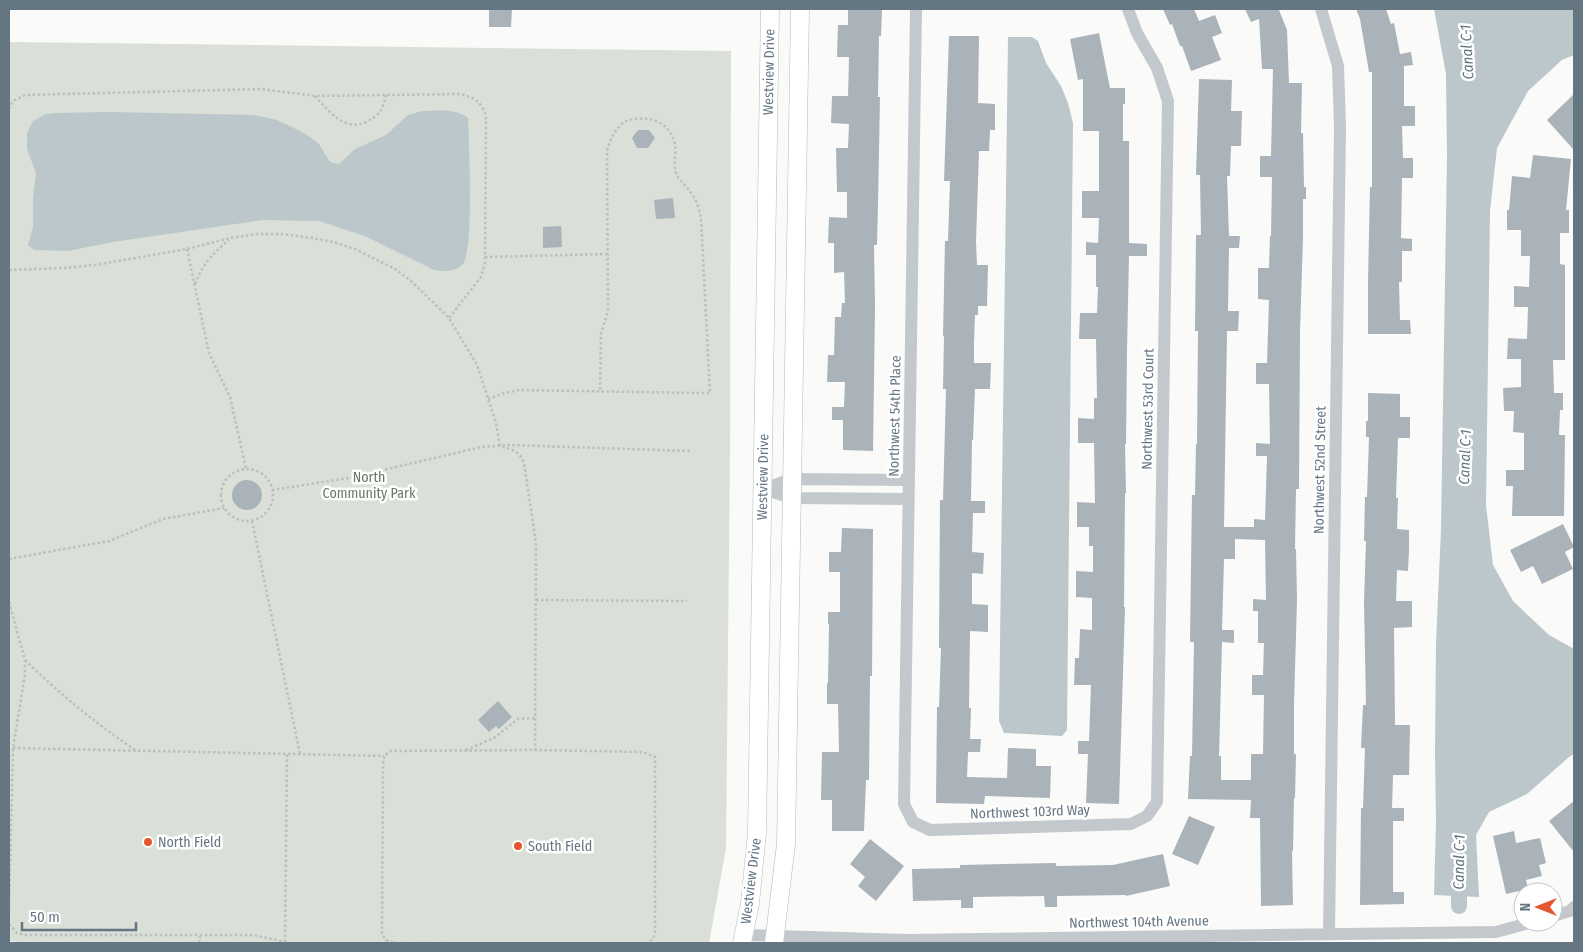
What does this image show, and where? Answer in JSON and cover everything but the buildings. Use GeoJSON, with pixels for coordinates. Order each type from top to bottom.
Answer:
{"type":"FeatureCollection","features":[{"type":"Feature","properties":{"kind":"street","name":"Westview Drive"},"geometry":{"type":"LineString","coordinates":[[743,939],[750,903],[758,833],[770,9]]}},
{"type":"Feature","properties":{"kind":"street"},"geometry":{"type":"LineString","coordinates":[[775,940],[786,844],[800,9]]}},
{"type":"Feature","properties":{"kind":"street","name":"Northwest 54th Place"},"geometry":{"type":"LineString","coordinates":[[913,822],[904,804],[916,9]]}},
{"type":"Feature","properties":{"kind":"street","name":"Northwest 53rd Court"},"geometry":{"type":"LineString","coordinates":[[1128,9],[1137,33],[1157,68],[1168,101],[1157,802],[1147,816]]}},
{"type":"Feature","properties":{"kind":"street","name":"Northwest 52nd Street"},"geometry":{"type":"LineString","coordinates":[[1321,9],[1338,66],[1340,126],[1328,934]]}},
{"type":"Feature","properties":{"kind":"street"},"geometry":{"type":"LineString","coordinates":[[763,489],[792,479],[909,480]]}},
{"type":"Feature","properties":{"kind":"street"},"geometry":{"type":"LineString","coordinates":[[763,489],[792,498],[909,499]]}},
{"type":"Feature","properties":{"kind":"street","name":"Northwest 103rd Way"},"geometry":{"type":"LineString","coordinates":[[913,822],[930,830],[1132,824],[1147,816]]}},
{"type":"Feature","properties":{"kind":"street","name":"Northwest 104th Avenue"},"geometry":{"type":"LineString","coordinates":[[743,939],[913,940],[1496,932],[1513,927]]}},
{"type":"Feature","properties":{"kind":"path"},"geometry":{"type":"LineString","coordinates":[[9,108],[13,101],[25,95],[261,89],[315,96],[461,94],[472,97],[481,105],[486,115],[485,257],[481,277],[449,318]]}},
{"type":"Feature","properties":{"kind":"path"},"geometry":{"type":"LineString","coordinates":[[315,96],[344,123],[359,125],[377,117],[382,109],[386,95]]}},
{"type":"Feature","properties":{"kind":"path"},"geometry":{"type":"LineString","coordinates":[[488,399],[519,390],[600,392],[710,393],[701,218],[697,201],[674,169],[677,154],[675,140],[669,129],[656,120],[648,118],[625,121],[613,134],[607,151],[608,311],[601,334],[600,392]]}},
{"type":"Feature","properties":{"kind":"path"},"geometry":{"type":"LineString","coordinates":[[9,270],[95,265],[257,234],[282,234],[333,242],[355,248],[395,269],[411,281],[449,318],[477,365],[496,423],[500,446]]}},
{"type":"Feature","properties":{"kind":"path"},"geometry":{"type":"LineString","coordinates":[[195,286],[200,271],[230,238]]}},
{"type":"Feature","properties":{"kind":"path"},"geometry":{"type":"LineString","coordinates":[[187,248],[209,353],[230,397],[246,469]]}},
{"type":"Feature","properties":{"kind":"path"},"geometry":{"type":"LineString","coordinates":[[485,257],[608,254]]}},
{"type":"Feature","properties":{"kind":"path"},"geometry":{"type":"LineString","coordinates":[[272,490],[349,478],[481,447],[509,445],[691,451]]}},
{"type":"Feature","properties":{"kind":"path"},"geometry":{"type":"LineString","coordinates":[[500,446],[517,452],[521,455],[524,462],[536,543],[535,750]]}},
{"type":"Feature","properties":{"kind":"path"},"geometry":{"type":"LineString","coordinates":[[246,469],[255,470],[263,475],[269,482],[272,490],[270,506],[266,513],[252,521],[236,519],[224,508],[222,500],[221,491],[224,483],[237,471],[246,469]]}},
{"type":"Feature","properties":{"kind":"path"},"geometry":{"type":"LineString","coordinates":[[9,559],[109,541],[163,519],[224,508]]}},
{"type":"Feature","properties":{"kind":"path"},"geometry":{"type":"LineString","coordinates":[[252,521],[300,754]]}},
{"type":"Feature","properties":{"kind":"path"},"geometry":{"type":"LineString","coordinates":[[536,600],[687,601]]}},
{"type":"Feature","properties":{"kind":"path"},"geometry":{"type":"LineString","coordinates":[[9,602],[26,660],[26,674],[13,748],[9,911]]}},
{"type":"Feature","properties":{"kind":"path"},"geometry":{"type":"LineString","coordinates":[[26,660],[64,697],[136,751]]}},
{"type":"Feature","properties":{"kind":"path"},"geometry":{"type":"LineString","coordinates":[[465,751],[494,738],[518,719],[535,718]]}},
{"type":"Feature","properties":{"kind":"path"},"geometry":{"type":"LineString","coordinates":[[13,748],[384,756],[390,751],[535,750],[643,752],[655,757],[655,933],[652,939],[646,943]]}},
{"type":"Feature","properties":{"kind":"path"},"geometry":{"type":"LineString","coordinates":[[285,942],[287,754]]}},
{"type":"Feature","properties":{"kind":"path"},"geometry":{"type":"LineString","coordinates":[[384,756],[382,934],[385,942],[458,943]]}},
{"type":"Feature","properties":{"kind":"path"},"geometry":{"type":"LineString","coordinates":[[9,924],[17,933],[26,935],[253,935],[290,943]]}},
{"type":"Feature","properties":{"kind":"path"},"geometry":{"type":"LineString","coordinates":[[200,936],[200,943]]}},
{"type":"Feature","properties":{"kind":"green space","name":"North Community Park"},"geometry":{"type":"Polygon","coordinates":[[[9,42],[731,51],[726,848],[709,943],[25,943],[9,941],[9,42]]]}},
{"type":"Feature","properties":{"kind":"water"},"geometry":{"type":"Polygon","coordinates":[[[1434,9],[1574,9],[1574,55],[1562,60],[1528,91],[1497,148],[1490,211],[1486,505],[1493,565],[1513,601],[1549,635],[1574,649],[1574,754],[1527,794],[1489,812],[1476,835],[1479,897],[1434,895],[1436,643],[1441,529],[1447,157],[1446,74],[1434,9]]]}},
{"type":"Feature","properties":{"kind":"water"},"geometry":{"type":"Polygon","coordinates":[[[1008,37],[1032,37],[1038,41],[1046,63],[1061,86],[1073,123],[1067,730],[1062,736],[1004,733],[999,721],[1008,37]]]}},
{"type":"Feature","properties":{"kind":"water"},"geometry":{"type":"Polygon","coordinates":[[[422,111],[452,111],[468,118],[469,238],[463,264],[453,270],[434,270],[365,236],[319,221],[262,220],[113,242],[68,251],[34,250],[28,245],[33,227],[33,198],[36,173],[27,149],[27,133],[33,121],[46,114],[109,112],[254,115],[277,120],[306,134],[319,144],[330,162],[339,164],[355,149],[386,135],[408,115],[422,111]]]}},
{"type":"Feature","properties":{"kind":"waterway","name":"Canal C-1"},"geometry":{"type":"LineString","coordinates":[[1459,876],[1459,906]]}},
{"type":"Feature","properties":{"kind":"place","name":"North Field"},"geometry":{"type":"Point","coordinates":[148,842]}},
{"type":"Feature","properties":{"kind":"place","name":"South Field"},"geometry":{"type":"Point","coordinates":[518,846]}}]}
